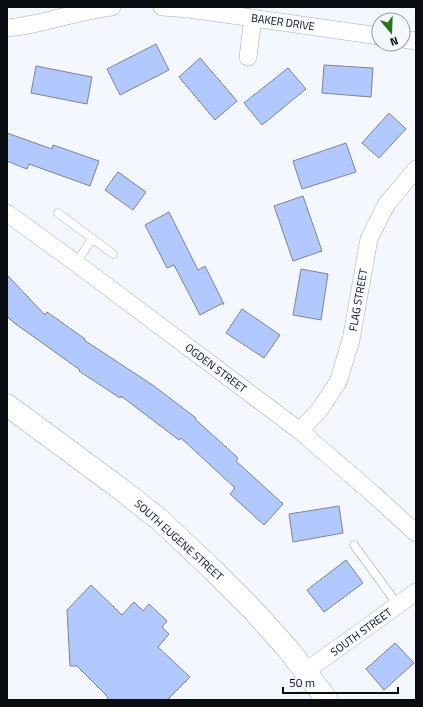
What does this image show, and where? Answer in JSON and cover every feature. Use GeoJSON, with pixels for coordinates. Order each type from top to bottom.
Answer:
{"type":"FeatureCollection","features":[{"type":"Feature","properties":{"kind":"main road","name":"SOUTH EUGENE STREET"},"geometry":{"type":"LineString","coordinates":[[7,405],[160,520],[251,608],[288,649],[327,700]]}},
{"type":"Feature","properties":{"kind":"street"},"geometry":{"type":"LineString","coordinates":[[7,28],[23,26],[95,9],[112,7]]}},
{"type":"Feature","properties":{"kind":"street","name":"BAKER DRIVE"},"geometry":{"type":"LineString","coordinates":[[162,7],[371,35]]}},
{"type":"Feature","properties":{"kind":"street"},"geometry":{"type":"LineString","coordinates":[[248,57],[252,18]]}},
{"type":"Feature","properties":{"kind":"street","name":"FLAG STREET"},"geometry":{"type":"LineString","coordinates":[[300,431],[320,409],[338,382],[351,340],[369,239],[386,206],[416,169]]}},
{"type":"Feature","properties":{"kind":"street","name":"OGDEN STREET"},"geometry":{"type":"LineString","coordinates":[[7,213],[300,431],[372,492],[415,532]]}},
{"type":"Feature","properties":{"kind":"street","name":"SOUTH STREET"},"geometry":{"type":"LineString","coordinates":[[306,671],[416,592]]}},
{"type":"Feature","properties":{"kind":"lane"},"geometry":{"type":"LineString","coordinates":[[58,213],[113,254]]}},
{"type":"Feature","properties":{"kind":"lane"},"geometry":{"type":"LineString","coordinates":[[76,263],[92,239]]}},
{"type":"Feature","properties":{"kind":"lane"},"geometry":{"type":"LineString","coordinates":[[354,545],[398,605]]}},
{"type":"Feature","properties":{"kind":"building"},"geometry":{"type":"Polygon","coordinates":[[[156,44],[169,70],[120,95],[107,69],[156,44]]]}},
{"type":"Feature","properties":{"kind":"building"},"geometry":{"type":"Polygon","coordinates":[[[200,58],[237,101],[215,120],[179,77],[200,58]]]}},
{"type":"Feature","properties":{"kind":"building"},"geometry":{"type":"Polygon","coordinates":[[[324,65],[373,68],[371,97],[322,93],[324,65]]]}},
{"type":"Feature","properties":{"kind":"building"},"geometry":{"type":"Polygon","coordinates":[[[36,66],[92,77],[87,104],[31,93],[36,66]]]}},
{"type":"Feature","properties":{"kind":"building"},"geometry":{"type":"Polygon","coordinates":[[[288,68],[306,89],[262,125],[244,103],[288,68]]]}},
{"type":"Feature","properties":{"kind":"building"},"geometry":{"type":"Polygon","coordinates":[[[389,113],[406,129],[379,158],[362,143],[389,113]]]}},
{"type":"Feature","properties":{"kind":"building"},"geometry":{"type":"Polygon","coordinates":[[[7,133],[52,149],[53,145],[99,161],[90,186],[29,164],[27,169],[7,161],[7,133]]]}},
{"type":"Feature","properties":{"kind":"building"},"geometry":{"type":"Polygon","coordinates":[[[346,143],[356,172],[302,189],[293,161],[346,143]]]}},
{"type":"Feature","properties":{"kind":"building"},"geometry":{"type":"Polygon","coordinates":[[[118,172],[146,192],[133,210],[105,190],[118,172]]]}},
{"type":"Feature","properties":{"kind":"building"},"geometry":{"type":"Polygon","coordinates":[[[303,196],[322,251],[293,261],[274,206],[303,196]]]}},
{"type":"Feature","properties":{"kind":"building"},"geometry":{"type":"Polygon","coordinates":[[[169,212],[198,270],[205,266],[224,304],[221,304],[200,315],[174,265],[167,268],[145,225],[169,212]]]}},
{"type":"Feature","properties":{"kind":"building"},"geometry":{"type":"Polygon","coordinates":[[[301,269],[328,274],[321,320],[293,315],[301,269]]]}},
{"type":"Feature","properties":{"kind":"building"},"geometry":{"type":"Polygon","coordinates":[[[7,275],[45,315],[47,312],[85,339],[84,340],[154,386],[196,418],[195,419],[238,458],[236,461],[283,504],[264,525],[230,494],[235,488],[181,438],[179,440],[121,396],[120,398],[79,371],[80,370],[13,322],[7,316],[7,275]]]}},
{"type":"Feature","properties":{"kind":"building"},"geometry":{"type":"Polygon","coordinates":[[[242,309],[280,335],[264,358],[226,333],[242,309]]]}},
{"type":"Feature","properties":{"kind":"building"},"geometry":{"type":"Polygon","coordinates":[[[339,506],[343,533],[293,542],[289,514],[339,506]]]}},
{"type":"Feature","properties":{"kind":"building"},"geometry":{"type":"Polygon","coordinates":[[[346,560],[363,583],[324,612],[307,590],[346,560]]]}},
{"type":"Feature","properties":{"kind":"building"},"geometry":{"type":"Polygon","coordinates":[[[91,585],[122,615],[134,602],[143,611],[149,604],[167,621],[162,627],[169,634],[158,647],[190,677],[167,700],[108,700],[107,696],[77,666],[70,666],[67,610],[91,585]]]}},
{"type":"Feature","properties":{"kind":"building"},"geometry":{"type":"Polygon","coordinates":[[[395,643],[414,663],[384,690],[366,669],[395,643]]]}}]}
